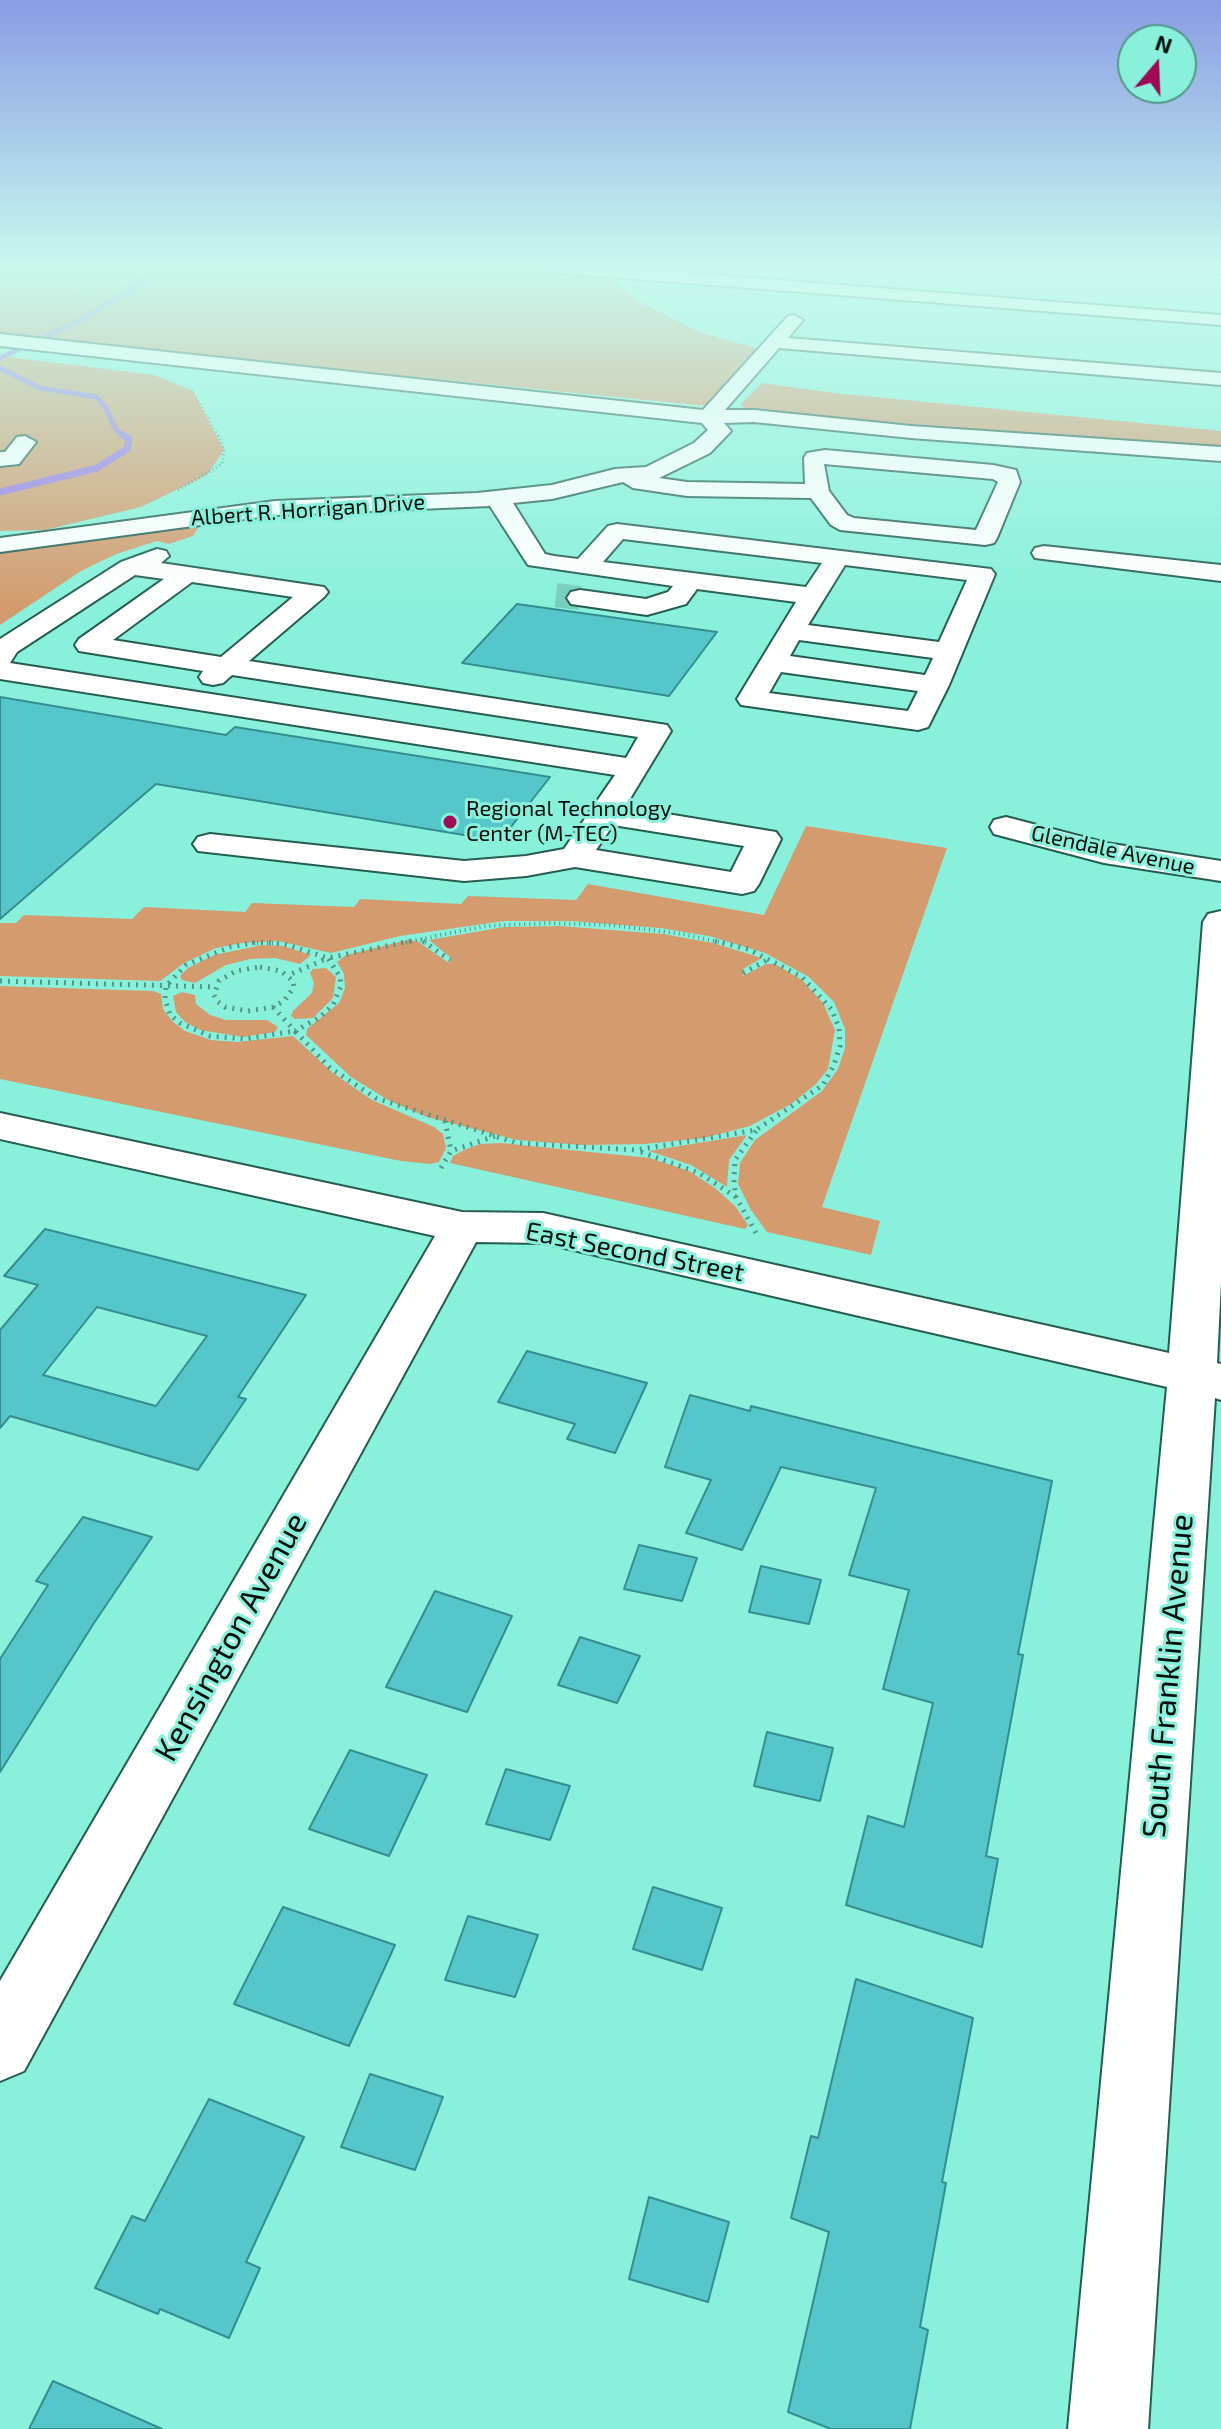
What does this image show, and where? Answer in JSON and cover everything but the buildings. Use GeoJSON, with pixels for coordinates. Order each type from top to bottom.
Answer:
{"type":"FeatureCollection","features":[{"type":"Feature","properties":{"kind":"street"},"geometry":{"type":"LineString","coordinates":[[372,380],[708,417],[742,425],[883,440],[1221,464]]}},
{"type":"Feature","properties":{"kind":"street"},"geometry":{"type":"LineString","coordinates":[[708,417],[741,380]]}},
{"type":"Feature","properties":{"kind":"street"},"geometry":{"type":"LineString","coordinates":[[708,417],[754,416],[943,434],[1221,454]]}},
{"type":"Feature","properties":{"kind":"street","name":"Albert R. Horrigan Drive"},"geometry":{"type":"LineString","coordinates":[[0,545],[295,506],[500,498],[552,492],[615,476],[650,474],[690,456],[720,431],[708,417],[685,424],[668,441],[625,466],[615,476]]}},
{"type":"Feature","properties":{"kind":"street"},"geometry":{"type":"LineString","coordinates":[[0,459],[11,459],[25,442]]}},
{"type":"Feature","properties":{"kind":"street"},"geometry":{"type":"LineString","coordinates":[[825,457],[993,472],[1008,475],[1009,482],[985,538],[848,525],[839,520],[819,488],[815,458],[825,457]]}},
{"type":"Feature","properties":{"kind":"street"},"geometry":{"type":"LineString","coordinates":[[615,476],[654,486],[687,489],[819,488],[854,501]]}},
{"type":"Feature","properties":{"kind":"street"},"geometry":{"type":"LineString","coordinates":[[500,498],[502,508],[537,560],[549,562],[691,580],[821,583],[982,574],[918,721],[751,699],[821,583]]}},
{"type":"Feature","properties":{"kind":"street"},"geometry":{"type":"LineString","coordinates":[[964,512],[1000,505]]}},
{"type":"Feature","properties":{"kind":"street"},"geometry":{"type":"LineString","coordinates":[[0,657],[6,647],[130,567],[204,539],[219,526],[222,514]]}},
{"type":"Feature","properties":{"kind":"street"},"geometry":{"type":"LineString","coordinates":[[584,567],[617,531],[821,583],[839,607]]}},
{"type":"Feature","properties":{"kind":"street"},"geometry":{"type":"LineString","coordinates":[[1044,553],[1221,573]]}},
{"type":"Feature","properties":{"kind":"street"},"geometry":{"type":"LineString","coordinates":[[523,583],[524,576],[549,562]]}},
{"type":"Feature","properties":{"kind":"street"},"geometry":{"type":"LineString","coordinates":[[130,567],[315,592],[186,700]]}},
{"type":"Feature","properties":{"kind":"street"},"geometry":{"type":"LineString","coordinates":[[187,574],[89,645],[656,731],[635,769],[575,857]]}},
{"type":"Feature","properties":{"kind":"street"},"geometry":{"type":"LineString","coordinates":[[580,598],[647,607],[677,598],[691,580]]}},
{"type":"Feature","properties":{"kind":"street"},"geometry":{"type":"LineString","coordinates":[[930,619],[961,623]]}},
{"type":"Feature","properties":{"kind":"street"},"geometry":{"type":"LineString","coordinates":[[791,631],[949,652]]}},
{"type":"Feature","properties":{"kind":"street"},"geometry":{"type":"LineString","coordinates":[[772,662],[935,685]]}},
{"type":"Feature","properties":{"kind":"street"},"geometry":{"type":"LineString","coordinates":[[0,669],[12,674],[635,769]]}},
{"type":"Feature","properties":{"kind":"street"},"geometry":{"type":"LineString","coordinates":[[210,844],[464,871],[526,866],[575,857],[742,884],[764,839],[604,814]]}},
{"type":"Feature","properties":{"kind":"street","name":"Glendale Avenue"},"geometry":{"type":"LineString","coordinates":[[1006,827],[1104,853],[1221,871]]}},
{"type":"Feature","properties":{"kind":"street","name":"South Franklin Avenue"},"geometry":{"type":"LineString","coordinates":[[1108,2429],[1206,1379],[1221,922]]}},
{"type":"Feature","properties":{"kind":"street","name":"East Second Street"},"geometry":{"type":"LineString","coordinates":[[0,1126],[462,1227],[543,1228],[1206,1379]]}},
{"type":"Feature","properties":{"kind":"street","name":"Kensington Avenue"},"geometry":{"type":"LineString","coordinates":[[0,2047],[462,1227]]}},
{"type":"Feature","properties":{"kind":"path"},"geometry":{"type":"LineString","coordinates":[[172,493],[222,464],[224,450],[212,422],[193,391],[184,386]]}},
{"type":"Feature","properties":{"kind":"path"},"geometry":{"type":"LineString","coordinates":[[289,975],[294,987],[291,995],[273,1007],[248,1011],[225,1007],[214,995],[215,987],[227,975],[248,968],[271,968],[289,975],[328,958],[486,926],[549,923],[612,925],[683,934],[748,949],[770,958],[802,977],[820,993],[836,1019],[840,1046],[823,1085],[756,1130],[735,1160],[736,1197],[757,1235]]}},
{"type":"Feature","properties":{"kind":"path"},"geometry":{"type":"LineString","coordinates":[[420,939],[450,960]]}},
{"type":"Feature","properties":{"kind":"path"},"geometry":{"type":"LineString","coordinates":[[258,942],[305,948],[328,958],[340,977],[338,995],[320,1017],[295,1031],[245,1039],[227,1039],[192,1031],[170,1015],[165,999],[166,986],[186,965],[205,955],[258,942]]}},
{"type":"Feature","properties":{"kind":"path"},"geometry":{"type":"LineString","coordinates":[[743,973],[770,958]]}},
{"type":"Feature","properties":{"kind":"path"},"geometry":{"type":"LineString","coordinates":[[0,981],[215,987]]}},
{"type":"Feature","properties":{"kind":"path"},"geometry":{"type":"LineString","coordinates":[[273,1007],[330,1068],[376,1098],[517,1143],[636,1150],[756,1130]]}},
{"type":"Feature","properties":{"kind":"path"},"geometry":{"type":"LineString","coordinates":[[445,1120],[451,1151]]}},
{"type":"Feature","properties":{"kind":"path"},"geometry":{"type":"LineString","coordinates":[[441,1168],[451,1151],[495,1136]]}},
{"type":"Feature","properties":{"kind":"path"},"geometry":{"type":"LineString","coordinates":[[636,1150],[699,1173],[736,1197]]}},
{"type":"Feature","properties":{"kind":"shaded area"},"geometry":{"type":"Polygon","coordinates":[[[0,380],[167,380],[193,391],[224,450],[207,475],[141,507],[45,530],[0,531],[0,380]]]}},
{"type":"Feature","properties":{"kind":"shaded area"},"geometry":{"type":"Polygon","coordinates":[[[449,380],[741,380],[717,407],[449,380]]]}},
{"type":"Feature","properties":{"kind":"shaded area"},"geometry":{"type":"Polygon","coordinates":[[[762,383],[1221,431],[1221,448],[940,428],[748,410],[740,405],[762,383]]]}},
{"type":"Feature","properties":{"kind":"shaded area"},"geometry":{"type":"Polygon","coordinates":[[[189,524],[198,528],[193,536],[169,544],[157,541],[116,554],[81,571],[0,625],[0,550],[189,524]]]}},
{"type":"Feature","properties":{"kind":"shaded area"},"geometry":{"type":"Polygon","coordinates":[[[806,826],[947,848],[822,1207],[880,1221],[871,1255],[767,1232],[738,1184],[740,1163],[755,1140],[822,1091],[838,1069],[845,1048],[845,1029],[834,1002],[809,977],[765,953],[709,936],[660,928],[571,921],[504,921],[400,936],[331,953],[278,941],[242,943],[216,948],[184,963],[160,981],[0,976],[0,923],[16,923],[24,915],[132,919],[144,907],[245,912],[252,903],[354,907],[360,899],[461,904],[468,896],[576,900],[588,884],[764,915],[806,826]]]}},
{"type":"Feature","properties":{"kind":"shaded area"},"geometry":{"type":"Polygon","coordinates":[[[560,926],[663,934],[713,943],[762,958],[743,969],[743,976],[766,964],[775,964],[802,980],[823,1003],[835,1030],[828,1069],[816,1084],[791,1104],[750,1126],[704,1138],[645,1144],[582,1145],[517,1140],[427,1117],[388,1100],[351,1077],[306,1035],[307,1029],[339,1003],[345,988],[344,974],[337,962],[346,955],[408,940],[417,941],[449,963],[450,957],[429,940],[504,927],[560,926]]]}},
{"type":"Feature","properties":{"kind":"shaded area"},"geometry":{"type":"Polygon","coordinates":[[[262,945],[283,946],[311,955],[300,964],[275,958],[250,959],[226,965],[195,983],[182,980],[180,976],[188,968],[214,955],[262,945]]]}},
{"type":"Feature","properties":{"kind":"shaded area"},"geometry":{"type":"Polygon","coordinates":[[[326,968],[336,977],[333,998],[313,1018],[295,1019],[291,1016],[293,1011],[312,993],[314,983],[310,973],[313,969],[326,968]]]}},
{"type":"Feature","properties":{"kind":"shaded area"},"geometry":{"type":"Polygon","coordinates":[[[0,986],[153,991],[161,994],[163,1009],[172,1021],[185,1031],[211,1040],[237,1042],[293,1036],[333,1073],[372,1100],[434,1127],[443,1134],[446,1148],[439,1162],[401,1161],[0,1079],[0,986]]]}},
{"type":"Feature","properties":{"kind":"shaded area"},"geometry":{"type":"Polygon","coordinates":[[[182,992],[195,995],[196,1004],[210,1015],[226,1020],[267,1020],[278,1027],[275,1032],[243,1037],[200,1030],[185,1022],[176,1012],[173,996],[182,992]]]}},
{"type":"Feature","properties":{"kind":"shaded area"},"geometry":{"type":"Polygon","coordinates":[[[747,1135],[729,1160],[727,1187],[691,1165],[649,1151],[747,1135]]]}},
{"type":"Feature","properties":{"kind":"shaded area"},"geometry":{"type":"Polygon","coordinates":[[[501,1143],[650,1158],[689,1171],[715,1188],[735,1206],[748,1225],[745,1229],[450,1163],[453,1156],[464,1150],[480,1144],[501,1143]]]}},
{"type":"Feature","properties":{"kind":"waterway"},"geometry":{"type":"LineString","coordinates":[[25,380],[40,388],[96,397],[105,407],[116,430],[126,437]]}},
{"type":"Feature","properties":{"kind":"waterway"},"geometry":{"type":"LineString","coordinates":[[0,492],[97,468],[127,449],[129,439],[126,437]]}},
{"type":"Feature","properties":{"kind":"tunnel"},"geometry":{"type":"LineString","coordinates":[[556,595],[580,598]]}},
{"type":"Feature","properties":{"kind":"place","name":"Regional Technology Center (M-TEC)"},"geometry":{"type":"Point","coordinates":[450,822]}}]}
